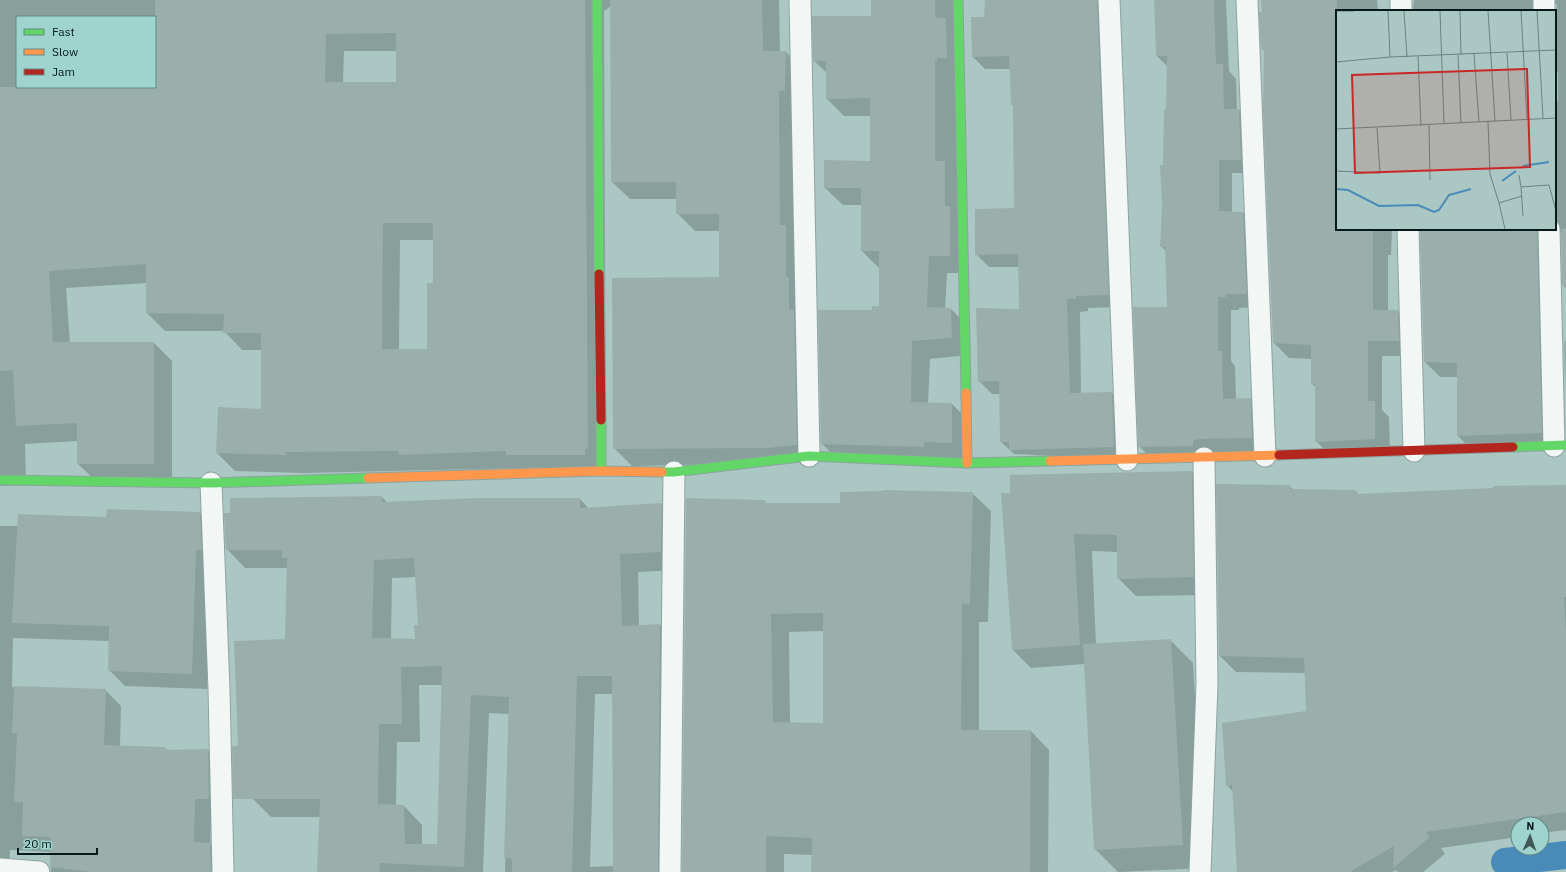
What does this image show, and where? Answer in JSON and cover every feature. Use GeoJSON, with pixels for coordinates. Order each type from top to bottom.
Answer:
{"type":"FeatureCollection","features":[{"type":"Feature","properties":{"kind":"street"},"geometry":{"type":"LineString","coordinates":[[598,0],[601,472]]}},
{"type":"Feature","properties":{"kind":"street"},"geometry":{"type":"LineString","coordinates":[[800,0],[809,456]]}},
{"type":"Feature","properties":{"kind":"street"},"geometry":{"type":"LineString","coordinates":[[958,0],[967,463]]}},
{"type":"Feature","properties":{"kind":"street"},"geometry":{"type":"LineString","coordinates":[[1109,0],[1127,460]]}},
{"type":"Feature","properties":{"kind":"street"},"geometry":{"type":"LineString","coordinates":[[1247,0],[1265,456]]}},
{"type":"Feature","properties":{"kind":"street"},"geometry":{"type":"LineString","coordinates":[[1408,230],[1414,452]]}},
{"type":"Feature","properties":{"kind":"street"},"geometry":{"type":"LineString","coordinates":[[0,480],[211,483],[601,472],[674,472],[809,456],[967,463],[1414,452],[1560,446],[1549,230]]}},
{"type":"Feature","properties":{"kind":"street"},"geometry":{"type":"LineString","coordinates":[[1200,872],[1207,684],[1204,458]]}},
{"type":"Feature","properties":{"kind":"street"},"geometry":{"type":"LineString","coordinates":[[670,872],[674,472]]}},
{"type":"Feature","properties":{"kind":"street"},"geometry":{"type":"LineString","coordinates":[[211,483],[219,689],[223,872]]}},
{"type":"Feature","properties":{"kind":"street"},"geometry":{"type":"LineString","coordinates":[[0,869],[39,872]]}},
{"type":"Feature","properties":{"kind":"building"},"geometry":{"type":"Polygon","coordinates":[[[155,0],[585,0],[588,449],[585,449],[585,455],[506,455],[506,451],[399,455],[398,451],[286,452],[286,455],[216,453],[218,407],[261,409],[261,333],[223,333],[224,314],[146,313],[146,264],[49,271],[53,342],[154,342],[154,464],[77,464],[77,423],[16,426],[13,370],[0,371],[0,87],[156,88],[155,0]],[[396,33],[326,34],[325,82],[396,82],[396,33]],[[383,223],[382,349],[427,349],[427,283],[433,283],[433,223],[383,223]]]}},
{"type":"Feature","properties":{"kind":"building"},"geometry":{"type":"Polygon","coordinates":[[[610,0],[762,0],[763,51],[786,51],[785,91],[779,91],[780,225],[786,225],[786,277],[789,277],[789,310],[794,310],[797,445],[767,448],[613,449],[612,278],[719,277],[719,214],[676,214],[676,182],[611,182],[610,0]]]}},
{"type":"Feature","properties":{"kind":"building"},"geometry":{"type":"Polygon","coordinates":[[[871,0],[935,0],[935,16],[937,18],[946,18],[947,58],[937,58],[937,61],[935,61],[935,161],[945,161],[945,206],[950,206],[950,256],[929,256],[927,307],[951,308],[952,338],[912,341],[911,402],[952,403],[952,443],[924,442],[924,447],[821,444],[818,310],[872,310],[872,306],[879,306],[879,251],[861,251],[861,188],[824,188],[824,160],[870,161],[870,98],[826,99],[826,61],[813,61],[812,16],[871,16],[871,0]]]}},
{"type":"Feature","properties":{"kind":"building"},"geometry":{"type":"Polygon","coordinates":[[[985,0],[1097,0],[1109,295],[1076,296],[1076,299],[1067,299],[1070,393],[1112,392],[1114,447],[1009,450],[1009,442],[1000,442],[999,381],[978,382],[976,308],[1019,309],[1018,254],[975,255],[975,209],[1014,208],[1013,105],[1011,105],[1009,56],[972,57],[971,17],[984,17],[985,0]]]}},
{"type":"Feature","properties":{"kind":"building"},"geometry":{"type":"Polygon","coordinates":[[[1154,0],[1214,0],[1216,64],[1223,64],[1224,109],[1239,109],[1241,160],[1219,160],[1219,211],[1243,212],[1247,294],[1226,294],[1226,297],[1218,297],[1218,351],[1222,351],[1223,399],[1251,398],[1252,438],[1200,439],[1193,440],[1193,446],[1138,447],[1133,307],[1167,307],[1165,247],[1160,247],[1162,205],[1160,165],[1163,165],[1167,56],[1156,56],[1154,0]]]}},
{"type":"Feature","properties":{"kind":"building"},"geometry":{"type":"Polygon","coordinates":[[[1261,0],[1337,0],[1336,230],[1373,230],[1373,310],[1398,310],[1399,341],[1368,341],[1368,401],[1375,401],[1375,439],[1315,442],[1315,384],[1311,384],[1311,345],[1273,343],[1263,109],[1264,49],[1261,49],[1259,12],[1262,12],[1261,0]]]}},
{"type":"Feature","properties":{"kind":"building"},"geometry":{"type":"Polygon","coordinates":[[[1561,229],[1566,229],[1566,285],[1562,285],[1561,229]]]}},
{"type":"Feature","properties":{"kind":"building"},"geometry":{"type":"Polygon","coordinates":[[[1420,230],[1537,230],[1542,433],[1457,436],[1457,363],[1424,362],[1420,230]]]}},
{"type":"Feature","properties":{"kind":"building"},"geometry":{"type":"Polygon","coordinates":[[[1564,341],[1566,341],[1565,388],[1564,341]]]}},
{"type":"Feature","properties":{"kind":"building"},"geometry":{"type":"Polygon","coordinates":[[[1192,471],[1194,577],[1117,579],[1117,535],[1074,534],[1080,645],[1012,650],[1001,493],[1010,493],[1010,475],[1192,471]]]}},
{"type":"Feature","properties":{"kind":"building"},"geometry":{"type":"Polygon","coordinates":[[[1216,484],[1290,485],[1290,489],[1356,490],[1356,494],[1493,488],[1493,486],[1566,485],[1566,597],[1564,597],[1566,634],[1566,812],[1538,816],[1510,816],[1510,820],[1426,832],[1430,837],[1393,868],[1394,846],[1350,872],[1237,872],[1232,785],[1226,786],[1222,723],[1306,711],[1304,658],[1219,656],[1216,484]]]}},
{"type":"Feature","properties":{"kind":"building"},"geometry":{"type":"Polygon","coordinates":[[[840,492],[973,492],[970,604],[962,604],[961,730],[1031,730],[1030,872],[811,872],[812,838],[766,836],[766,872],[682,872],[686,498],[765,500],[765,503],[840,503],[840,492]],[[823,613],[771,614],[773,722],[823,723],[823,613]]]}},
{"type":"Feature","properties":{"kind":"building"},"geometry":{"type":"Polygon","coordinates":[[[382,496],[382,502],[478,498],[580,498],[580,508],[662,503],[661,552],[620,554],[622,626],[660,624],[658,872],[613,872],[612,676],[577,676],[572,872],[512,872],[512,858],[504,858],[509,697],[471,695],[464,867],[380,863],[379,872],[317,872],[320,799],[233,799],[232,746],[238,746],[234,641],[285,639],[287,558],[282,558],[282,550],[226,550],[224,513],[230,513],[230,498],[382,496]],[[414,558],[374,560],[372,638],[415,639],[414,625],[418,625],[414,558]],[[442,666],[401,667],[402,724],[379,724],[378,804],[404,805],[405,844],[437,844],[442,666]]]}},
{"type":"Feature","properties":{"kind":"building"},"geometry":{"type":"Polygon","coordinates":[[[107,509],[200,512],[202,550],[196,550],[192,674],[108,671],[109,626],[12,623],[18,514],[106,517],[107,509]]]}},
{"type":"Feature","properties":{"kind":"building"},"geometry":{"type":"Polygon","coordinates":[[[1171,639],[1183,845],[1094,850],[1083,644],[1171,639]]]}},
{"type":"Feature","properties":{"kind":"building"},"geometry":{"type":"Polygon","coordinates":[[[14,686],[106,689],[104,745],[165,747],[165,750],[208,749],[209,799],[195,799],[194,842],[210,843],[211,872],[93,872],[50,867],[51,837],[22,836],[23,802],[14,802],[17,733],[12,733],[14,686]]]}},
{"type":"Feature","properties":{"kind":"waterway"},"geometry":{"type":"LineString","coordinates":[[1505,862],[1566,855]]}},
{"type":"Feature","properties":{"kind":"traffic: fast"},"geometry":{"type":"LineString","coordinates":[[597,0],[599,274]]}},
{"type":"Feature","properties":{"kind":"traffic: fast"},"geometry":{"type":"LineString","coordinates":[[958,0],[966,393]]}},
{"type":"Feature","properties":{"kind":"traffic: fast"},"geometry":{"type":"LineString","coordinates":[[601,420],[601,471]]}},
{"type":"Feature","properties":{"kind":"traffic: fast"},"geometry":{"type":"LineString","coordinates":[[1513,447],[1566,445]]}},
{"type":"Feature","properties":{"kind":"traffic: fast"},"geometry":{"type":"LineString","coordinates":[[662,472],[674,472],[809,456],[967,463],[1050,461]]}},
{"type":"Feature","properties":{"kind":"traffic: fast"},"geometry":{"type":"LineString","coordinates":[[0,480],[211,483],[368,478]]}},
{"type":"Feature","properties":{"kind":"traffic: slow"},"geometry":{"type":"LineString","coordinates":[[966,393],[967,463]]}},
{"type":"Feature","properties":{"kind":"traffic: slow"},"geometry":{"type":"LineString","coordinates":[[1050,461],[1279,455]]}},
{"type":"Feature","properties":{"kind":"traffic: slow"},"geometry":{"type":"LineString","coordinates":[[368,478],[601,471],[662,472]]}},
{"type":"Feature","properties":{"kind":"traffic: jam"},"geometry":{"type":"LineString","coordinates":[[599,274],[601,420]]}},
{"type":"Feature","properties":{"kind":"traffic: jam"},"geometry":{"type":"LineString","coordinates":[[1279,455],[1513,447]]}}]}
